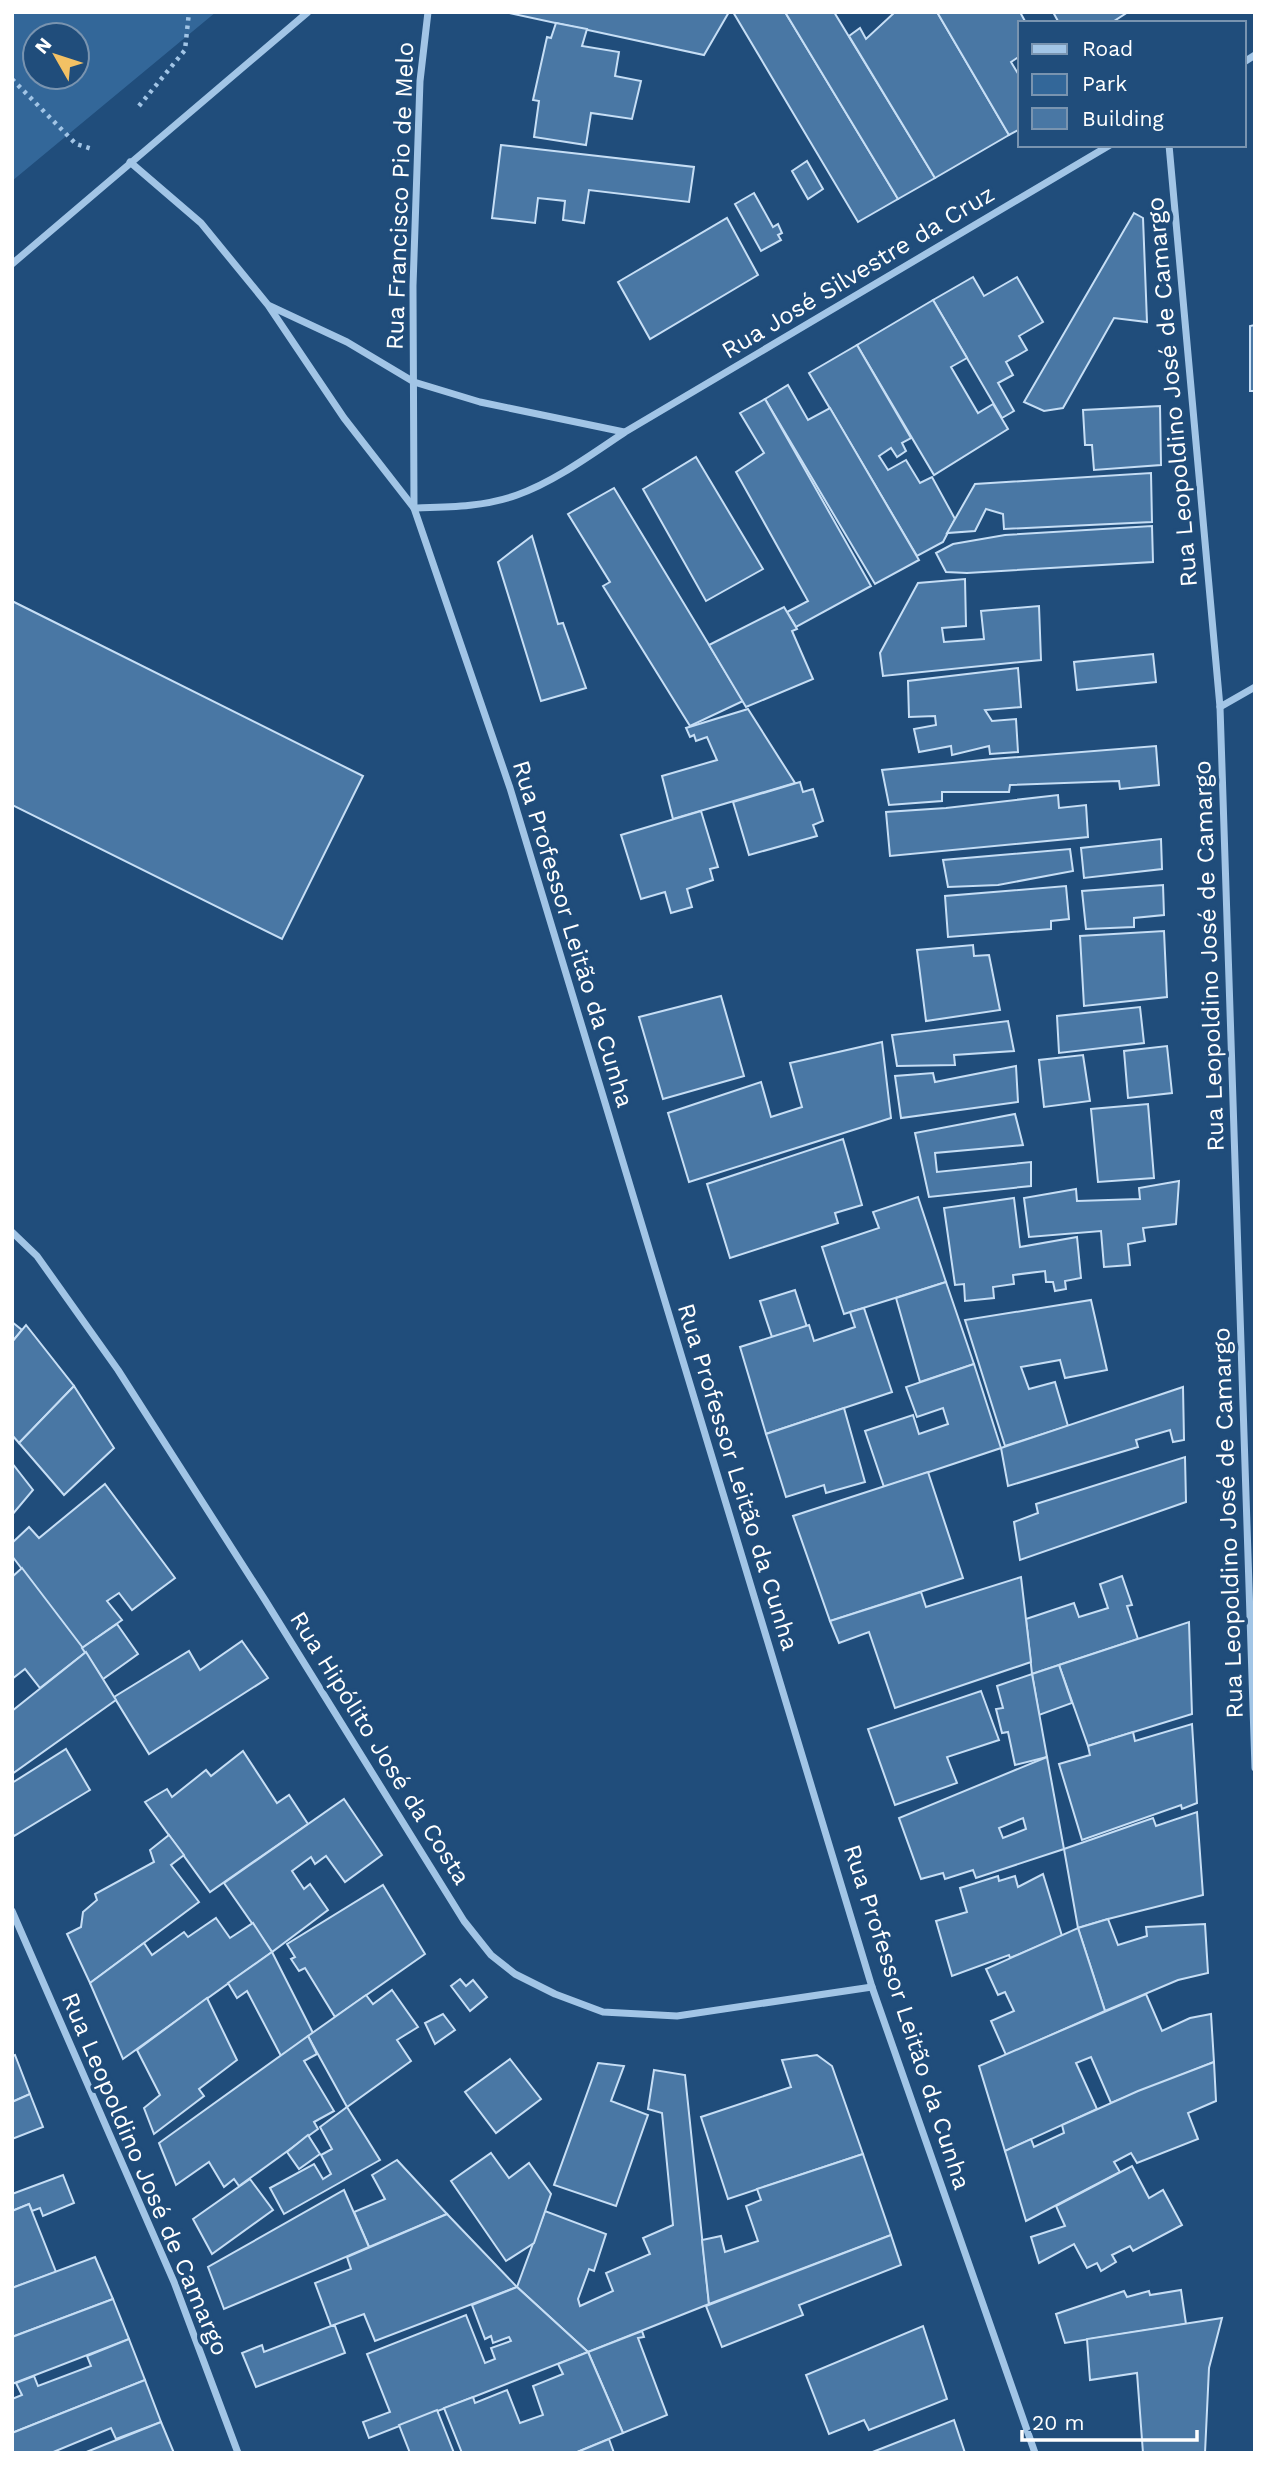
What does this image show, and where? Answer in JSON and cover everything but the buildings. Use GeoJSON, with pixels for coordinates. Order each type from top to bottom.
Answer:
{"type":"FeatureCollection","features":[{"type":"Feature","properties":{"kind":"street"},"geometry":{"type":"LineString","coordinates":[[12,264],[308,12]]}},
{"type":"Feature","properties":{"kind":"street","name":"Rua Francisco Pio de Melo"},"geometry":{"type":"LineString","coordinates":[[414,382],[413,286],[420,82],[428,12]]}},
{"type":"Feature","properties":{"kind":"street","name":"Rua José Silvestre da Cruz"},"geometry":{"type":"LineString","coordinates":[[414,508],[469,506],[517,495],[563,472],[625,432],[1107,147]]}},
{"type":"Feature","properties":{"kind":"street","name":"Rua Leopoldino José de Camargo"},"geometry":{"type":"LineString","coordinates":[[1169,147],[1220,707],[1255,1768]]}},
{"type":"Feature","properties":{"kind":"street","name":"Rua Professor Leitão da Cunha"},"geometry":{"type":"LineString","coordinates":[[130,162],[201,223],[268,305],[344,418],[414,508]]}},
{"type":"Feature","properties":{"kind":"street","name":"Rua Professor Leitão da Cunha"},"geometry":{"type":"LineString","coordinates":[[268,305],[347,342],[414,382],[414,508],[510,788],[872,1987],[1035,2453]]}},
{"type":"Feature","properties":{"kind":"street"},"geometry":{"type":"LineString","coordinates":[[414,382],[480,402],[625,432]]}},
{"type":"Feature","properties":{"kind":"street"},"geometry":{"type":"LineString","coordinates":[[1220,707],[1255,687]]}},
{"type":"Feature","properties":{"kind":"street","name":"Rua Hipólito José da Costa"},"geometry":{"type":"LineString","coordinates":[[12,1232],[37,1256],[118,1370],[265,1600],[464,1922],[491,1955],[515,1974],[555,1994],[603,2012],[677,2016],[872,1987]]}},
{"type":"Feature","properties":{"kind":"street","name":"Rua Leopoldino José de Camargo"},"geometry":{"type":"LineString","coordinates":[[12,1911],[174,2282],[238,2453]]}},
{"type":"Feature","properties":{"kind":"path"},"geometry":{"type":"LineString","coordinates":[[135,111],[185,50],[189,12]]}},
{"type":"Feature","properties":{"kind":"path"},"geometry":{"type":"LineString","coordinates":[[12,79],[76,144],[130,162]]}},
{"type":"Feature","properties":{"kind":"green space"},"geometry":{"type":"Polygon","coordinates":[[[12,12],[216,12],[12,181],[12,12]]]}}]}
